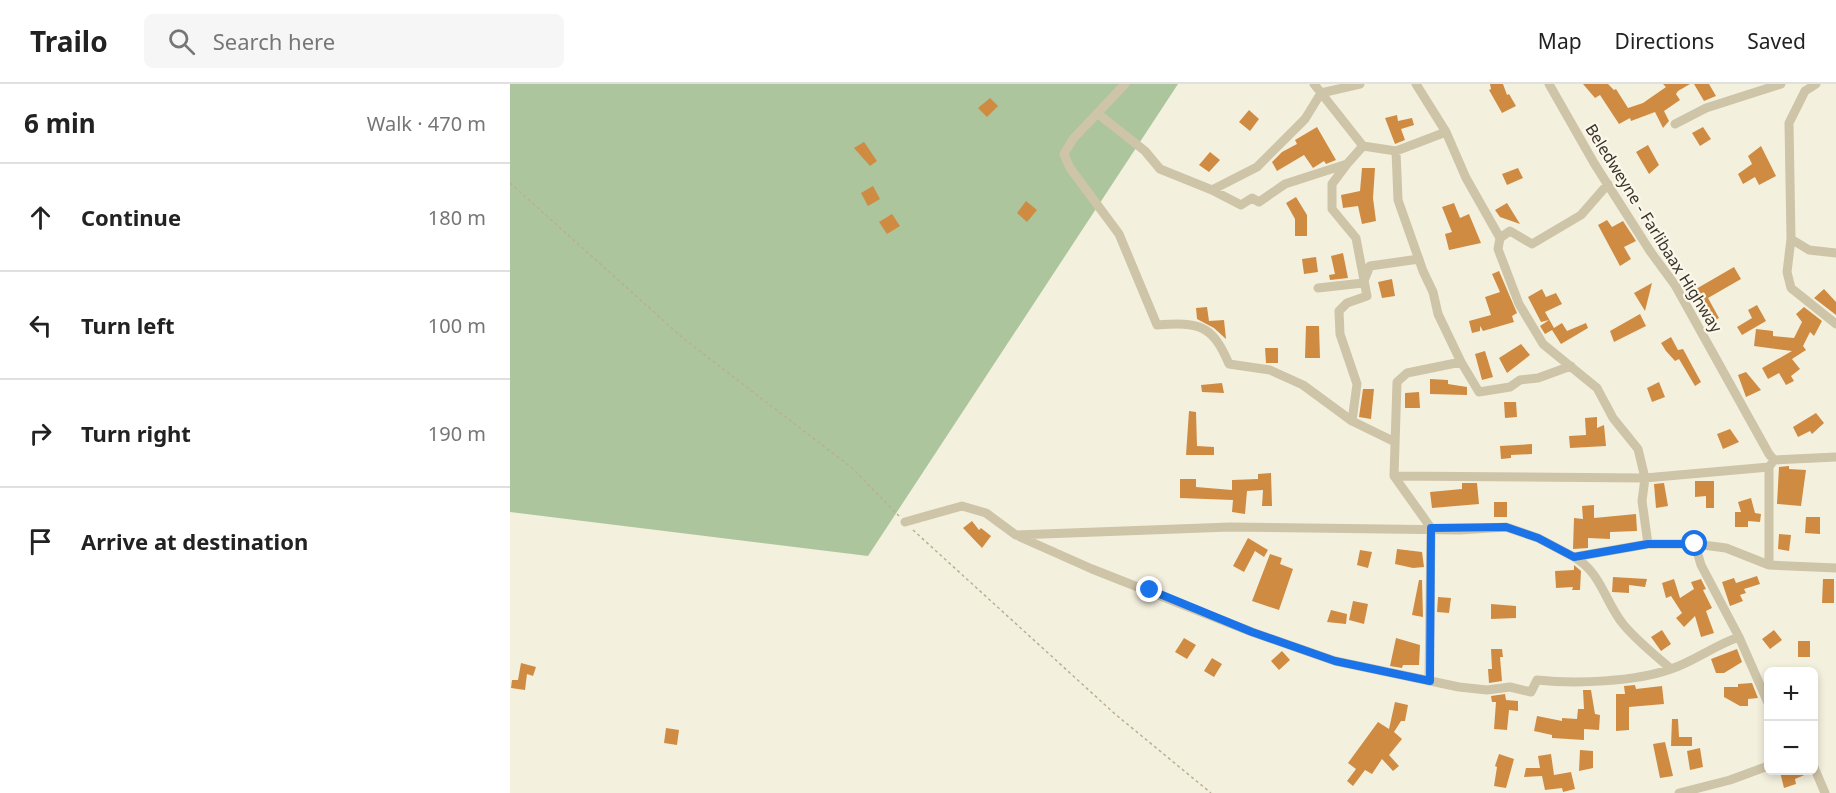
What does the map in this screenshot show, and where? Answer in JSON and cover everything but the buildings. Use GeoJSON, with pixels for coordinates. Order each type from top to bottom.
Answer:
{"type":"FeatureCollection","features":[{"type":"Feature","properties":{"kind":"street"},"geometry":{"type":"LineString","coordinates":[[1125,84],[1072,139],[1064,154],[1070,168],[1119,234],[1157,325],[1178,324],[1209,331],[1220,343],[1229,364],[1270,370],[1303,385],[1352,421],[1393,441]]}},
{"type":"Feature","properties":{"kind":"street"},"geometry":{"type":"LineString","coordinates":[[1314,84],[1363,146],[1396,151],[1446,132]]}},
{"type":"Feature","properties":{"kind":"street"},"geometry":{"type":"LineString","coordinates":[[1212,190],[1257,167],[1305,119],[1321,93],[1360,84]]}},
{"type":"Feature","properties":{"kind":"street"},"geometry":{"type":"LineString","coordinates":[[1416,84],[1446,132],[1466,178],[1500,238],[1498,249],[1519,304],[1543,344],[1597,388],[1614,418],[1638,449],[1645,478],[1642,501],[1648,544]]}},
{"type":"Feature","properties":{"kind":"street","name":"Beledweyne - Farlibaax Highway"},"geometry":{"type":"LineString","coordinates":[[1549,84],[1608,184],[1650,251],[1675,285],[1772,463]]}},
{"type":"Feature","properties":{"kind":"street"},"geometry":{"type":"LineString","coordinates":[[1675,124],[1706,108],[1781,84]]}},
{"type":"Feature","properties":{"kind":"street"},"geometry":{"type":"LineString","coordinates":[[1816,84],[1801,87],[1789,123],[1791,239],[1787,272],[1791,288],[1836,324]]}},
{"type":"Feature","properties":{"kind":"street"},"geometry":{"type":"LineString","coordinates":[[1097,113],[1145,151],[1160,169],[1212,190],[1240,205],[1252,198],[1259,202],[1285,184],[1347,164]]}},
{"type":"Feature","properties":{"kind":"street"},"geometry":{"type":"LineString","coordinates":[[1352,421],[1357,384],[1340,334],[1339,311],[1347,303],[1367,297],[1356,238],[1332,209],[1332,184],[1363,146]]}},
{"type":"Feature","properties":{"kind":"street"},"geometry":{"type":"LineString","coordinates":[[1396,151],[1398,200],[1433,292],[1438,314],[1461,362],[1479,392],[1510,387],[1520,380],[1538,378],[1571,366]]}},
{"type":"Feature","properties":{"kind":"street"},"geometry":{"type":"LineString","coordinates":[[1500,238],[1510,231],[1532,244],[1581,215],[1608,184]]}},
{"type":"Feature","properties":{"kind":"street"},"geometry":{"type":"LineString","coordinates":[[1791,239],[1809,250],[1836,253]]}},
{"type":"Feature","properties":{"kind":"street"},"geometry":{"type":"LineString","coordinates":[[1364,283],[1370,266],[1419,259]]}},
{"type":"Feature","properties":{"kind":"street"},"geometry":{"type":"LineString","coordinates":[[1318,288],[1364,283]]}},
{"type":"Feature","properties":{"kind":"street"},"geometry":{"type":"LineString","coordinates":[[1430,681],[1431,528],[1394,476],[1393,441],[1397,382],[1407,373],[1461,362]]}},
{"type":"Feature","properties":{"kind":"street"},"geometry":{"type":"LineString","coordinates":[[1394,476],[1645,478],[1836,457]]}},
{"type":"Feature","properties":{"kind":"street"},"geometry":{"type":"LineString","coordinates":[[1770,565],[1772,463]]}},
{"type":"Feature","properties":{"kind":"street"},"geometry":{"type":"LineString","coordinates":[[905,522],[962,506],[986,513],[1016,535],[1092,569],[1252,632],[1335,661],[1478,689],[1510,687],[1531,692],[1537,680],[1566,683],[1623,678],[1671,669],[1717,645],[1739,637]]}},
{"type":"Feature","properties":{"kind":"street"},"geometry":{"type":"LineString","coordinates":[[1016,535],[1230,526],[1506,527],[1538,538],[1586,563],[1608,594],[1622,622],[1671,669]]}},
{"type":"Feature","properties":{"kind":"street"},"geometry":{"type":"LineString","coordinates":[[1574,557],[1648,544],[1695,544],[1726,548],[1770,565],[1836,568]]}},
{"type":"Feature","properties":{"kind":"street"},"geometry":{"type":"LineString","coordinates":[[1695,544],[1701,566],[1739,637],[1764,694]]}},
{"type":"Feature","properties":{"kind":"street"},"geometry":{"type":"LineString","coordinates":[[1680,793],[1730,780],[1764,767]]}},
{"type":"Feature","properties":{"kind":"street"},"geometry":{"type":"LineString","coordinates":[[1817,775],[1825,793]]}},
{"type":"Feature","properties":{"kind":"path"},"geometry":{"type":"LineString","coordinates":[[510,183],[684,339],[852,468],[937,555],[1115,714],[1211,793]]}},
{"type":"Feature","properties":{"kind":"green space"},"geometry":{"type":"Polygon","coordinates":[[[510,84],[1178,84],[868,556],[510,512],[510,84]]]}},
{"type":"Feature","properties":{"kind":"route"},"geometry":{"type":"LineString","coordinates":[[1150,590],[1252,632],[1335,661],[1430,681],[1431,528],[1460,530],[1506,527],[1538,538],[1574,557],[1606,549],[1648,544],[1695,544]]}}]}
